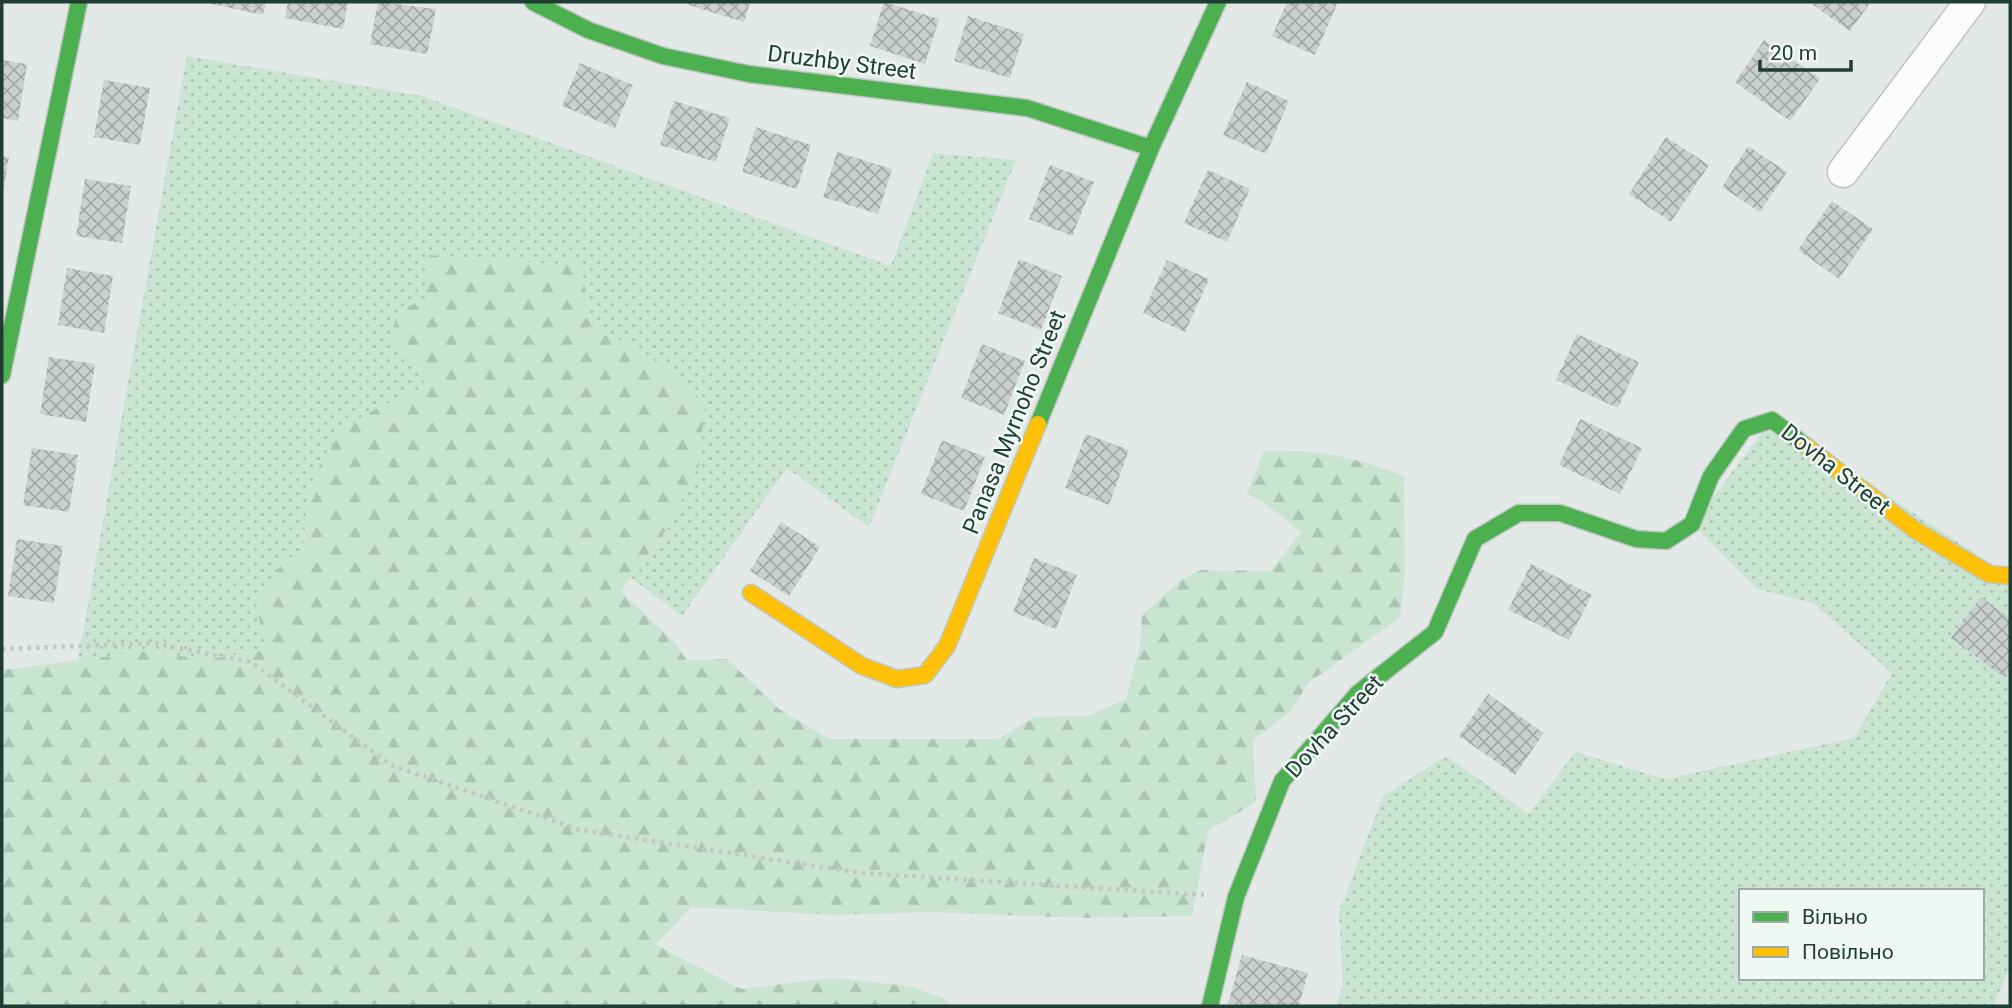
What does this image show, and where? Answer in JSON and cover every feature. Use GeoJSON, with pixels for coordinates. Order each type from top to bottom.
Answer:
{"type":"FeatureCollection","features":[{"type":"Feature","properties":{"kind":"street"},"geometry":{"type":"LineString","coordinates":[[2,375],[79,2]]}},
{"type":"Feature","properties":{"kind":"street","name":"Druzhby Street"},"geometry":{"type":"LineString","coordinates":[[533,2],[588,30],[663,56],[749,74],[1027,108],[1151,148]]}},
{"type":"Feature","properties":{"kind":"street","name":"Panasa Myrnoho Street"},"geometry":{"type":"LineString","coordinates":[[751,593],[862,666],[897,679],[925,675],[947,646],[1151,148],[1218,2]]}},
{"type":"Feature","properties":{"kind":"street"},"geometry":{"type":"LineString","coordinates":[[1843,172],[1970,2]]}},
{"type":"Feature","properties":{"kind":"street","name":"Dovha Street"},"geometry":{"type":"LineString","coordinates":[[1210,1006],[1236,897],[1282,781],[1358,693],[1435,632],[1475,538],[1519,513],[1560,513],[1636,539],[1666,541],[1692,524],[1711,476],[1744,429],[1772,420],[1915,530],[1989,575],[2010,576]]}},
{"type":"Feature","properties":{"kind":"path"},"geometry":{"type":"LineString","coordinates":[[2,649],[153,643],[251,662],[391,765],[580,830],[860,873],[1236,897]]}},
{"type":"Feature","properties":{"kind":"green space"},"geometry":{"type":"Polygon","coordinates":[[[187,56],[422,96],[891,266],[933,153],[1016,160],[869,527],[787,468],[682,616],[631,578],[669,526],[649,356],[592,326],[580,260],[556,264],[430,255],[425,298],[396,313],[427,386],[353,423],[306,515],[303,557],[267,650],[209,659],[143,652],[78,660],[187,56]]]}},
{"type":"Feature","properties":{"kind":"green space"},"geometry":{"type":"Polygon","coordinates":[[[429,255],[556,264],[580,260],[592,326],[649,356],[705,403],[699,465],[669,526],[621,591],[673,641],[687,660],[727,659],[779,709],[829,739],[998,739],[1035,717],[1088,716],[1126,699],[1140,646],[1142,615],[1182,579],[1201,570],[1270,571],[1301,533],[1265,503],[1247,494],[1264,451],[1302,451],[1336,456],[1404,476],[1405,574],[1400,618],[1308,683],[1291,711],[1253,740],[1256,802],[1208,831],[1192,916],[1083,918],[931,912],[833,915],[691,907],[656,945],[741,989],[832,978],[908,986],[946,999],[950,1006],[2,1006],[2,670],[143,652],[209,659],[266,650],[256,605],[285,558],[303,556],[309,501],[319,467],[327,451],[339,436],[361,417],[427,386],[393,337],[396,313],[425,298],[429,255]]]}},
{"type":"Feature","properties":{"kind":"green space"},"geometry":{"type":"Polygon","coordinates":[[[1772,420],[2010,576],[2010,968],[1993,1006],[1336,1006],[1343,985],[1339,912],[1383,796],[1446,756],[1529,814],[1575,752],[1666,779],[1854,738],[1892,673],[1813,603],[1757,589],[1692,524],[1772,420]]]}},
{"type":"Feature","properties":{"kind":"building"},"geometry":{"type":"Polygon","coordinates":[[[202,2],[266,2],[263,15],[202,2]]]}},
{"type":"Feature","properties":{"kind":"building"},"geometry":{"type":"Polygon","coordinates":[[[288,2],[348,2],[343,29],[285,18],[288,2]]]}},
{"type":"Feature","properties":{"kind":"building"},"geometry":{"type":"Polygon","coordinates":[[[378,2],[436,9],[427,54],[370,44],[378,2]]]}},
{"type":"Feature","properties":{"kind":"building"},"geometry":{"type":"Polygon","coordinates":[[[689,2],[750,2],[744,22],[688,5],[689,2]]]}},
{"type":"Feature","properties":{"kind":"building"},"geometry":{"type":"Polygon","coordinates":[[[884,2],[939,19],[925,64],[870,46],[884,2]]]}},
{"type":"Feature","properties":{"kind":"building"},"geometry":{"type":"Polygon","coordinates":[[[1287,2],[1338,2],[1315,55],[1272,36],[1287,2]]]}},
{"type":"Feature","properties":{"kind":"building"},"geometry":{"type":"Polygon","coordinates":[[[1809,2],[1871,2],[1850,31],[1809,2]]]}},
{"type":"Feature","properties":{"kind":"building"},"geometry":{"type":"Polygon","coordinates":[[[968,16],[1024,34],[1010,78],[954,61],[968,16]]]}},
{"type":"Feature","properties":{"kind":"building"},"geometry":{"type":"Polygon","coordinates":[[[1764,40],[1820,79],[1790,121],[1735,82],[1764,40]]]}},
{"type":"Feature","properties":{"kind":"building"},"geometry":{"type":"Polygon","coordinates":[[[2,60],[27,64],[18,121],[2,118],[2,60]]]}},
{"type":"Feature","properties":{"kind":"building"},"geometry":{"type":"Polygon","coordinates":[[[580,63],[633,85],[615,128],[562,106],[580,63]]]}},
{"type":"Feature","properties":{"kind":"building"},"geometry":{"type":"Polygon","coordinates":[[[104,80],[150,88],[140,145],[94,137],[104,80]]]}},
{"type":"Feature","properties":{"kind":"building"},"geometry":{"type":"Polygon","coordinates":[[[1247,82],[1289,101],[1266,154],[1223,135],[1247,82]]]}},
{"type":"Feature","properties":{"kind":"building"},"geometry":{"type":"Polygon","coordinates":[[[674,101],[730,118],[716,162],[660,145],[674,101]]]}},
{"type":"Feature","properties":{"kind":"building"},"geometry":{"type":"Polygon","coordinates":[[[756,127],[811,145],[797,189],[742,172],[756,127]]]}},
{"type":"Feature","properties":{"kind":"building"},"geometry":{"type":"Polygon","coordinates":[[[1666,137],[1709,165],[1671,222],[1629,194],[1666,137]]]}},
{"type":"Feature","properties":{"kind":"building"},"geometry":{"type":"Polygon","coordinates":[[[1748,146],[1787,172],[1760,212],[1722,187],[1748,146]]]}},
{"type":"Feature","properties":{"kind":"building"},"geometry":{"type":"Polygon","coordinates":[[[837,152],[892,169],[878,214],[823,197],[837,152]]]}},
{"type":"Feature","properties":{"kind":"building"},"geometry":{"type":"Polygon","coordinates":[[[2,156],[9,157],[3,193],[2,193],[2,156]]]}},
{"type":"Feature","properties":{"kind":"building"},"geometry":{"type":"Polygon","coordinates":[[[1050,165],[1094,182],[1072,236],[1029,219],[1050,165]]]}},
{"type":"Feature","properties":{"kind":"building"},"geometry":{"type":"Polygon","coordinates":[[[1208,170],[1250,189],[1227,242],[1184,223],[1208,170]]]}},
{"type":"Feature","properties":{"kind":"building"},"geometry":{"type":"Polygon","coordinates":[[[85,179],[131,186],[122,243],[76,236],[85,179]]]}},
{"type":"Feature","properties":{"kind":"building"},"geometry":{"type":"Polygon","coordinates":[[[1832,201],[1873,229],[1839,279],[1798,250],[1832,201]]]}},
{"type":"Feature","properties":{"kind":"building"},"geometry":{"type":"Polygon","coordinates":[[[1019,259],[1062,276],[1041,330],[998,313],[1019,259]]]}},
{"type":"Feature","properties":{"kind":"building"},"geometry":{"type":"Polygon","coordinates":[[[1167,260],[1209,279],[1185,332],[1143,313],[1167,260]]]}},
{"type":"Feature","properties":{"kind":"building"},"geometry":{"type":"Polygon","coordinates":[[[67,268],[113,276],[104,333],[58,325],[67,268]]]}},
{"type":"Feature","properties":{"kind":"building"},"geometry":{"type":"Polygon","coordinates":[[[1577,334],[1639,362],[1618,408],[1556,380],[1577,334]]]}},
{"type":"Feature","properties":{"kind":"building"},"geometry":{"type":"Polygon","coordinates":[[[982,344],[1025,361],[1004,415],[961,398],[982,344]]]}},
{"type":"Feature","properties":{"kind":"building"},"geometry":{"type":"Polygon","coordinates":[[[49,357],[95,364],[86,422],[40,414],[49,357]]]}},
{"type":"Feature","properties":{"kind":"building"},"geometry":{"type":"Polygon","coordinates":[[[1580,419],[1642,448],[1620,494],[1559,465],[1580,419]]]}},
{"type":"Feature","properties":{"kind":"building"},"geometry":{"type":"Polygon","coordinates":[[[1086,434],[1129,450],[1109,505],[1065,488],[1086,434]]]}},
{"type":"Feature","properties":{"kind":"building"},"geometry":{"type":"Polygon","coordinates":[[[942,440],[985,457],[964,511],[921,494],[942,440]]]}},
{"type":"Feature","properties":{"kind":"building"},"geometry":{"type":"Polygon","coordinates":[[[32,448],[78,455],[69,512],[23,505],[32,448]]]}},
{"type":"Feature","properties":{"kind":"building"},"geometry":{"type":"Polygon","coordinates":[[[781,522],[820,547],[789,596],[750,571],[781,522]]]}},
{"type":"Feature","properties":{"kind":"building"},"geometry":{"type":"Polygon","coordinates":[[[17,539],[63,546],[54,603],[8,596],[17,539]]]}},
{"type":"Feature","properties":{"kind":"building"},"geometry":{"type":"Polygon","coordinates":[[[1034,558],[1077,575],[1056,629],[1013,612],[1034,558]]]}},
{"type":"Feature","properties":{"kind":"building"},"geometry":{"type":"Polygon","coordinates":[[[1531,564],[1592,595],[1569,640],[1508,610],[1531,564]]]}},
{"type":"Feature","properties":{"kind":"building"},"geometry":{"type":"Polygon","coordinates":[[[1981,597],[2010,619],[2010,671],[2005,678],[1951,638],[1981,597]]]}},
{"type":"Feature","properties":{"kind":"building"},"geometry":{"type":"Polygon","coordinates":[[[1488,694],[1544,733],[1515,775],[1459,736],[1488,694]]]}},
{"type":"Feature","properties":{"kind":"building"},"geometry":{"type":"Polygon","coordinates":[[[1242,955],[1308,973],[1299,1006],[1228,1004],[1242,955]]]}},
{"type":"Feature","properties":{"kind":"traffic: fast"},"geometry":{"type":"LineString","coordinates":[[2,375],[79,2]]}},
{"type":"Feature","properties":{"kind":"traffic: fast"},"geometry":{"type":"LineString","coordinates":[[533,2],[588,30],[663,56],[749,74],[1027,108],[1151,148]]}},
{"type":"Feature","properties":{"kind":"traffic: fast"},"geometry":{"type":"LineString","coordinates":[[1038,424],[1151,148],[1218,2]]}},
{"type":"Feature","properties":{"kind":"traffic: fast"},"geometry":{"type":"LineString","coordinates":[[1210,1006],[1236,897],[1282,781],[1358,693],[1435,632],[1475,539],[1519,513],[1560,513],[1636,539],[1666,541],[1692,524],[1711,476],[1744,429],[1772,420],[1806,446]]}},
{"type":"Feature","properties":{"kind":"traffic: slow"},"geometry":{"type":"LineString","coordinates":[[751,593],[862,666],[897,679],[925,675],[947,646],[1038,424]]}},
{"type":"Feature","properties":{"kind":"traffic: slow"},"geometry":{"type":"LineString","coordinates":[[1806,446],[1915,530],[1989,574],[2010,576]]}}]}
